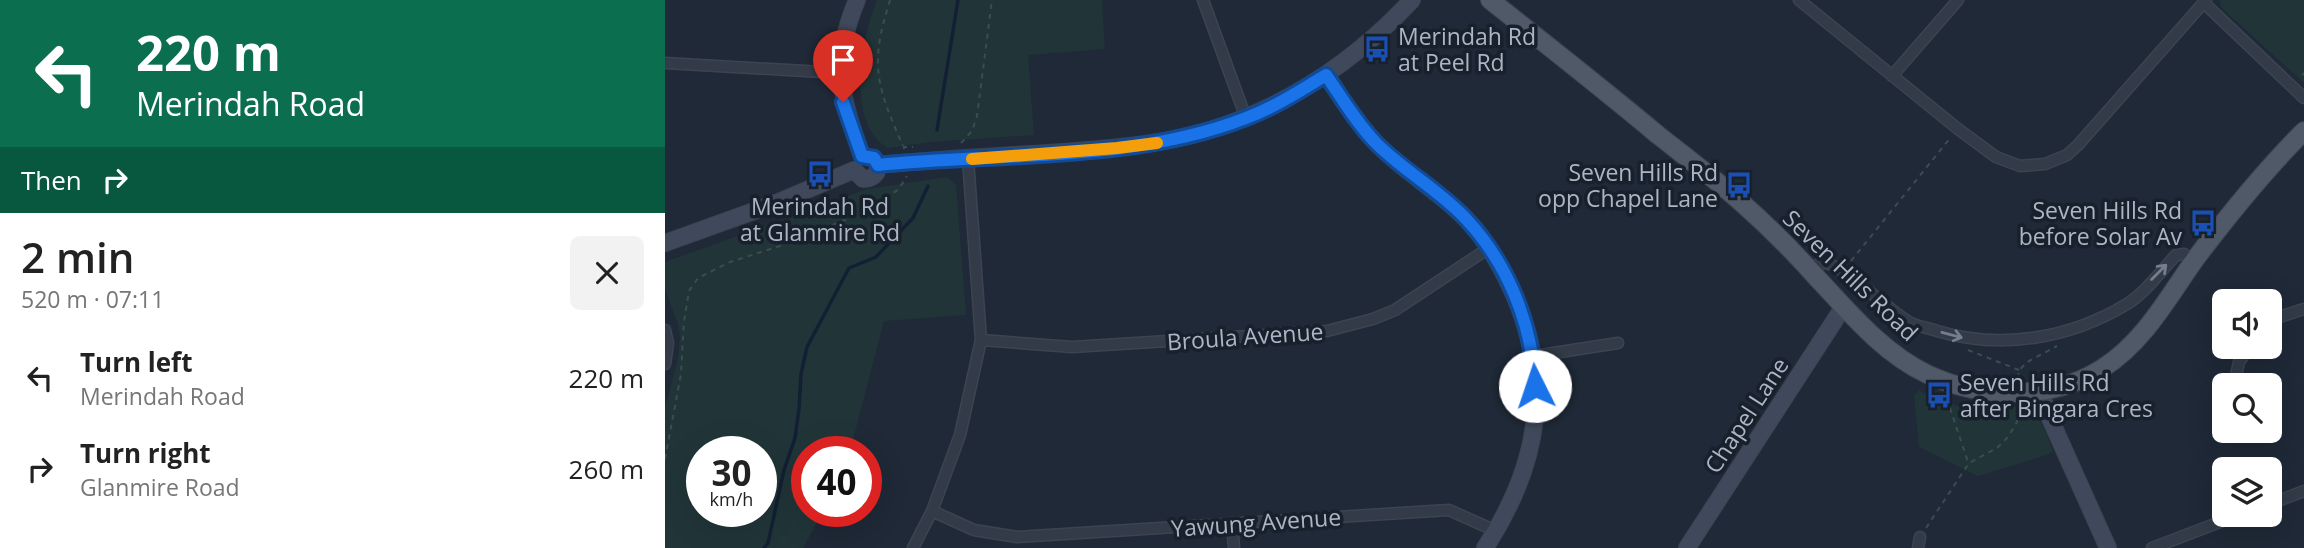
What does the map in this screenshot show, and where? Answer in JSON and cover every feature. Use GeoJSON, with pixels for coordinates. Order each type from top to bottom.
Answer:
{"type":"FeatureCollection","features":[{"type":"Feature","properties":{"kind":"main road"},"geometry":{"type":"LineString","coordinates":[[857,0],[847,26],[840,74],[859,177],[871,178],[877,173],[878,165],[905,155],[968,159],[1140,146],[1207,131],[1282,102],[1326,75],[1379,33],[1412,0]]}},
{"type":"Feature","properties":{"kind":"main road","name":"Seven Hills Road"},"geometry":{"type":"LineString","coordinates":[[1490,0],[1741,202],[1891,351],[1926,374],[1984,391],[2013,393],[2040,390],[2101,370],[2126,350],[2156,317],[2233,209],[2304,131]]}},
{"type":"Feature","properties":{"kind":"main road"},"geometry":{"type":"LineString","coordinates":[[1326,75],[1375,142],[1467,219],[1489,248],[1514,295],[1534,355],[1535,414],[1532,441],[1523,477],[1485,548]]}},
{"type":"Feature","properties":{"kind":"main road"},"geometry":{"type":"LineString","coordinates":[[665,243],[787,198],[858,163]]}},
{"type":"Feature","properties":{"kind":"main road","name":"Chapel Lane"},"geometry":{"type":"LineString","coordinates":[[1687,548],[1844,306]]}},
{"type":"Feature","properties":{"kind":"main road"},"geometry":{"type":"LineString","coordinates":[[2040,390],[2047,414],[2108,548]]}},
{"type":"Feature","properties":{"kind":"street"},"geometry":{"type":"LineString","coordinates":[[1203,0],[1246,118]]}},
{"type":"Feature","properties":{"kind":"street"},"geometry":{"type":"LineString","coordinates":[[1799,0],[1958,129],[2008,163],[2032,166],[2056,161],[2078,145],[2204,1],[2304,99]]}},
{"type":"Feature","properties":{"kind":"street"},"geometry":{"type":"LineString","coordinates":[[1892,76],[1958,0]]}},
{"type":"Feature","properties":{"kind":"street"},"geometry":{"type":"LineString","coordinates":[[665,63],[840,74]]}},
{"type":"Feature","properties":{"kind":"street"},"geometry":{"type":"LineString","coordinates":[[913,548],[932,511],[960,435],[981,340],[968,159]]}},
{"type":"Feature","properties":{"kind":"street","name":"Broula Avenue"},"geometry":{"type":"LineString","coordinates":[[981,340],[1072,347],[1327,331],[1373,319],[1395,310],[1489,248]]}},
{"type":"Feature","properties":{"kind":"street"},"geometry":{"type":"LineString","coordinates":[[1808,268],[1824,263],[1834,265],[1878,301],[1911,323],[1961,338],[1999,342],[2041,337],[2092,322],[2129,303],[2176,256],[2184,254],[2194,261]]}},
{"type":"Feature","properties":{"kind":"street"},"geometry":{"type":"LineString","coordinates":[[2282,316],[2304,309]]}},
{"type":"Feature","properties":{"kind":"street"},"geometry":{"type":"LineString","coordinates":[[665,330],[668,343],[665,365]]}},
{"type":"Feature","properties":{"kind":"street"},"geometry":{"type":"LineString","coordinates":[[1534,355],[1618,343]]}},
{"type":"Feature","properties":{"kind":"street"},"geometry":{"type":"LineString","coordinates":[[2282,499],[2304,491]]}},
{"type":"Feature","properties":{"kind":"street","name":"Yawung Avenue"},"geometry":{"type":"LineString","coordinates":[[932,511],[974,530],[1017,537],[1449,510],[1496,531]]}},
{"type":"Feature","properties":{"kind":"street"},"geometry":{"type":"LineString","coordinates":[[1232,523],[1234,548]]}},
{"type":"Feature","properties":{"kind":"street"},"geometry":{"type":"LineString","coordinates":[[2153,548],[2212,525]]}},
{"type":"Feature","properties":{"kind":"path"},"geometry":{"type":"LineString","coordinates":[[665,459],[681,374],[689,291],[698,278],[730,262],[786,244],[862,213],[899,189],[907,177],[905,155],[882,91],[878,62],[882,30],[890,0]]}},
{"type":"Feature","properties":{"kind":"path"},"geometry":{"type":"LineString","coordinates":[[961,143],[972,131],[977,116],[992,0]]}},
{"type":"Feature","properties":{"kind":"path"},"geometry":{"type":"LineString","coordinates":[[1846,267],[1958,129]]}},
{"type":"Feature","properties":{"kind":"path"},"geometry":{"type":"LineString","coordinates":[[905,155],[915,147]]}},
{"type":"Feature","properties":{"kind":"path"},"geometry":{"type":"LineString","coordinates":[[2018,379],[2019,370],[2029,360],[2056,346]]}},
{"type":"Feature","properties":{"kind":"path"},"geometry":{"type":"LineString","coordinates":[[1967,350],[2019,370]]}},
{"type":"Feature","properties":{"kind":"path"},"geometry":{"type":"LineString","coordinates":[[1950,408],[1969,463]]}},
{"type":"Feature","properties":{"kind":"path"},"geometry":{"type":"LineString","coordinates":[[1919,542],[1969,463],[1997,448],[2008,437],[2017,422],[2018,408]]}},
{"type":"Feature","properties":{"kind":"green space"},"geometry":{"type":"Polygon","coordinates":[[[877,0],[1102,0],[1105,49],[1028,55],[1034,135],[931,142],[887,148],[874,135],[865,119],[861,100],[862,57],[877,0]]]}},
{"type":"Feature","properties":{"kind":"green space"},"geometry":{"type":"Polygon","coordinates":[[[2220,0],[2304,0],[2304,83],[2226,12],[2221,7],[2220,0]]]}},
{"type":"Feature","properties":{"kind":"green space"},"geometry":{"type":"Polygon","coordinates":[[[947,177],[956,185],[966,315],[884,321],[854,436],[791,436],[791,527],[814,527],[803,548],[665,548],[665,407],[678,359],[680,338],[678,324],[665,289],[665,262],[867,189],[947,177]]]}},
{"type":"Feature","properties":{"kind":"green space"},"geometry":{"type":"Polygon","coordinates":[[[1919,390],[1958,406],[2024,407],[2039,420],[2053,451],[1978,476],[1919,447],[1914,396],[1919,390]]]}},
{"type":"Feature","properties":{"kind":"waterway"},"geometry":{"type":"LineString","coordinates":[[937,130],[958,0]]}},
{"type":"Feature","properties":{"kind":"waterway"},"geometry":{"type":"LineString","coordinates":[[764,548],[768,543],[784,470],[795,438],[801,374],[807,347],[849,268],[876,257],[913,218],[928,186]]}},
{"type":"Feature","properties":{"kind":"slow traffic"},"geometry":{"type":"LineString","coordinates":[[972,159],[1157,143]]}},
{"type":"Feature","properties":{"kind":"place","name":"Merindah Rd at Peel Rd"},"geometry":{"type":"Point","coordinates":[1377,49]}},
{"type":"Feature","properties":{"kind":"place","name":"Merindah Rd at Glanmire Rd"},"geometry":{"type":"Point","coordinates":[820,174]}},
{"type":"Feature","properties":{"kind":"place","name":"Seven Hills Rd opp Chapel Lane"},"geometry":{"type":"Point","coordinates":[1739,185]}},
{"type":"Feature","properties":{"kind":"place","name":"Seven Hills Rd before Solar Av"},"geometry":{"type":"Point","coordinates":[2203,223]}},
{"type":"Feature","properties":{"kind":"place","name":"Seven Hills Rd after Bingara Cres"},"geometry":{"type":"Point","coordinates":[1939,395]}},
{"type":"Feature","properties":{"kind":"route"},"geometry":{"type":"LineString","coordinates":[[843,102],[862,156],[874,158],[878,165],[1140,146],[1207,131],[1246,118],[1282,102],[1326,75],[1375,142],[1467,219],[1489,248],[1514,295],[1526,326],[1534,355],[1535,386]]}}]}
